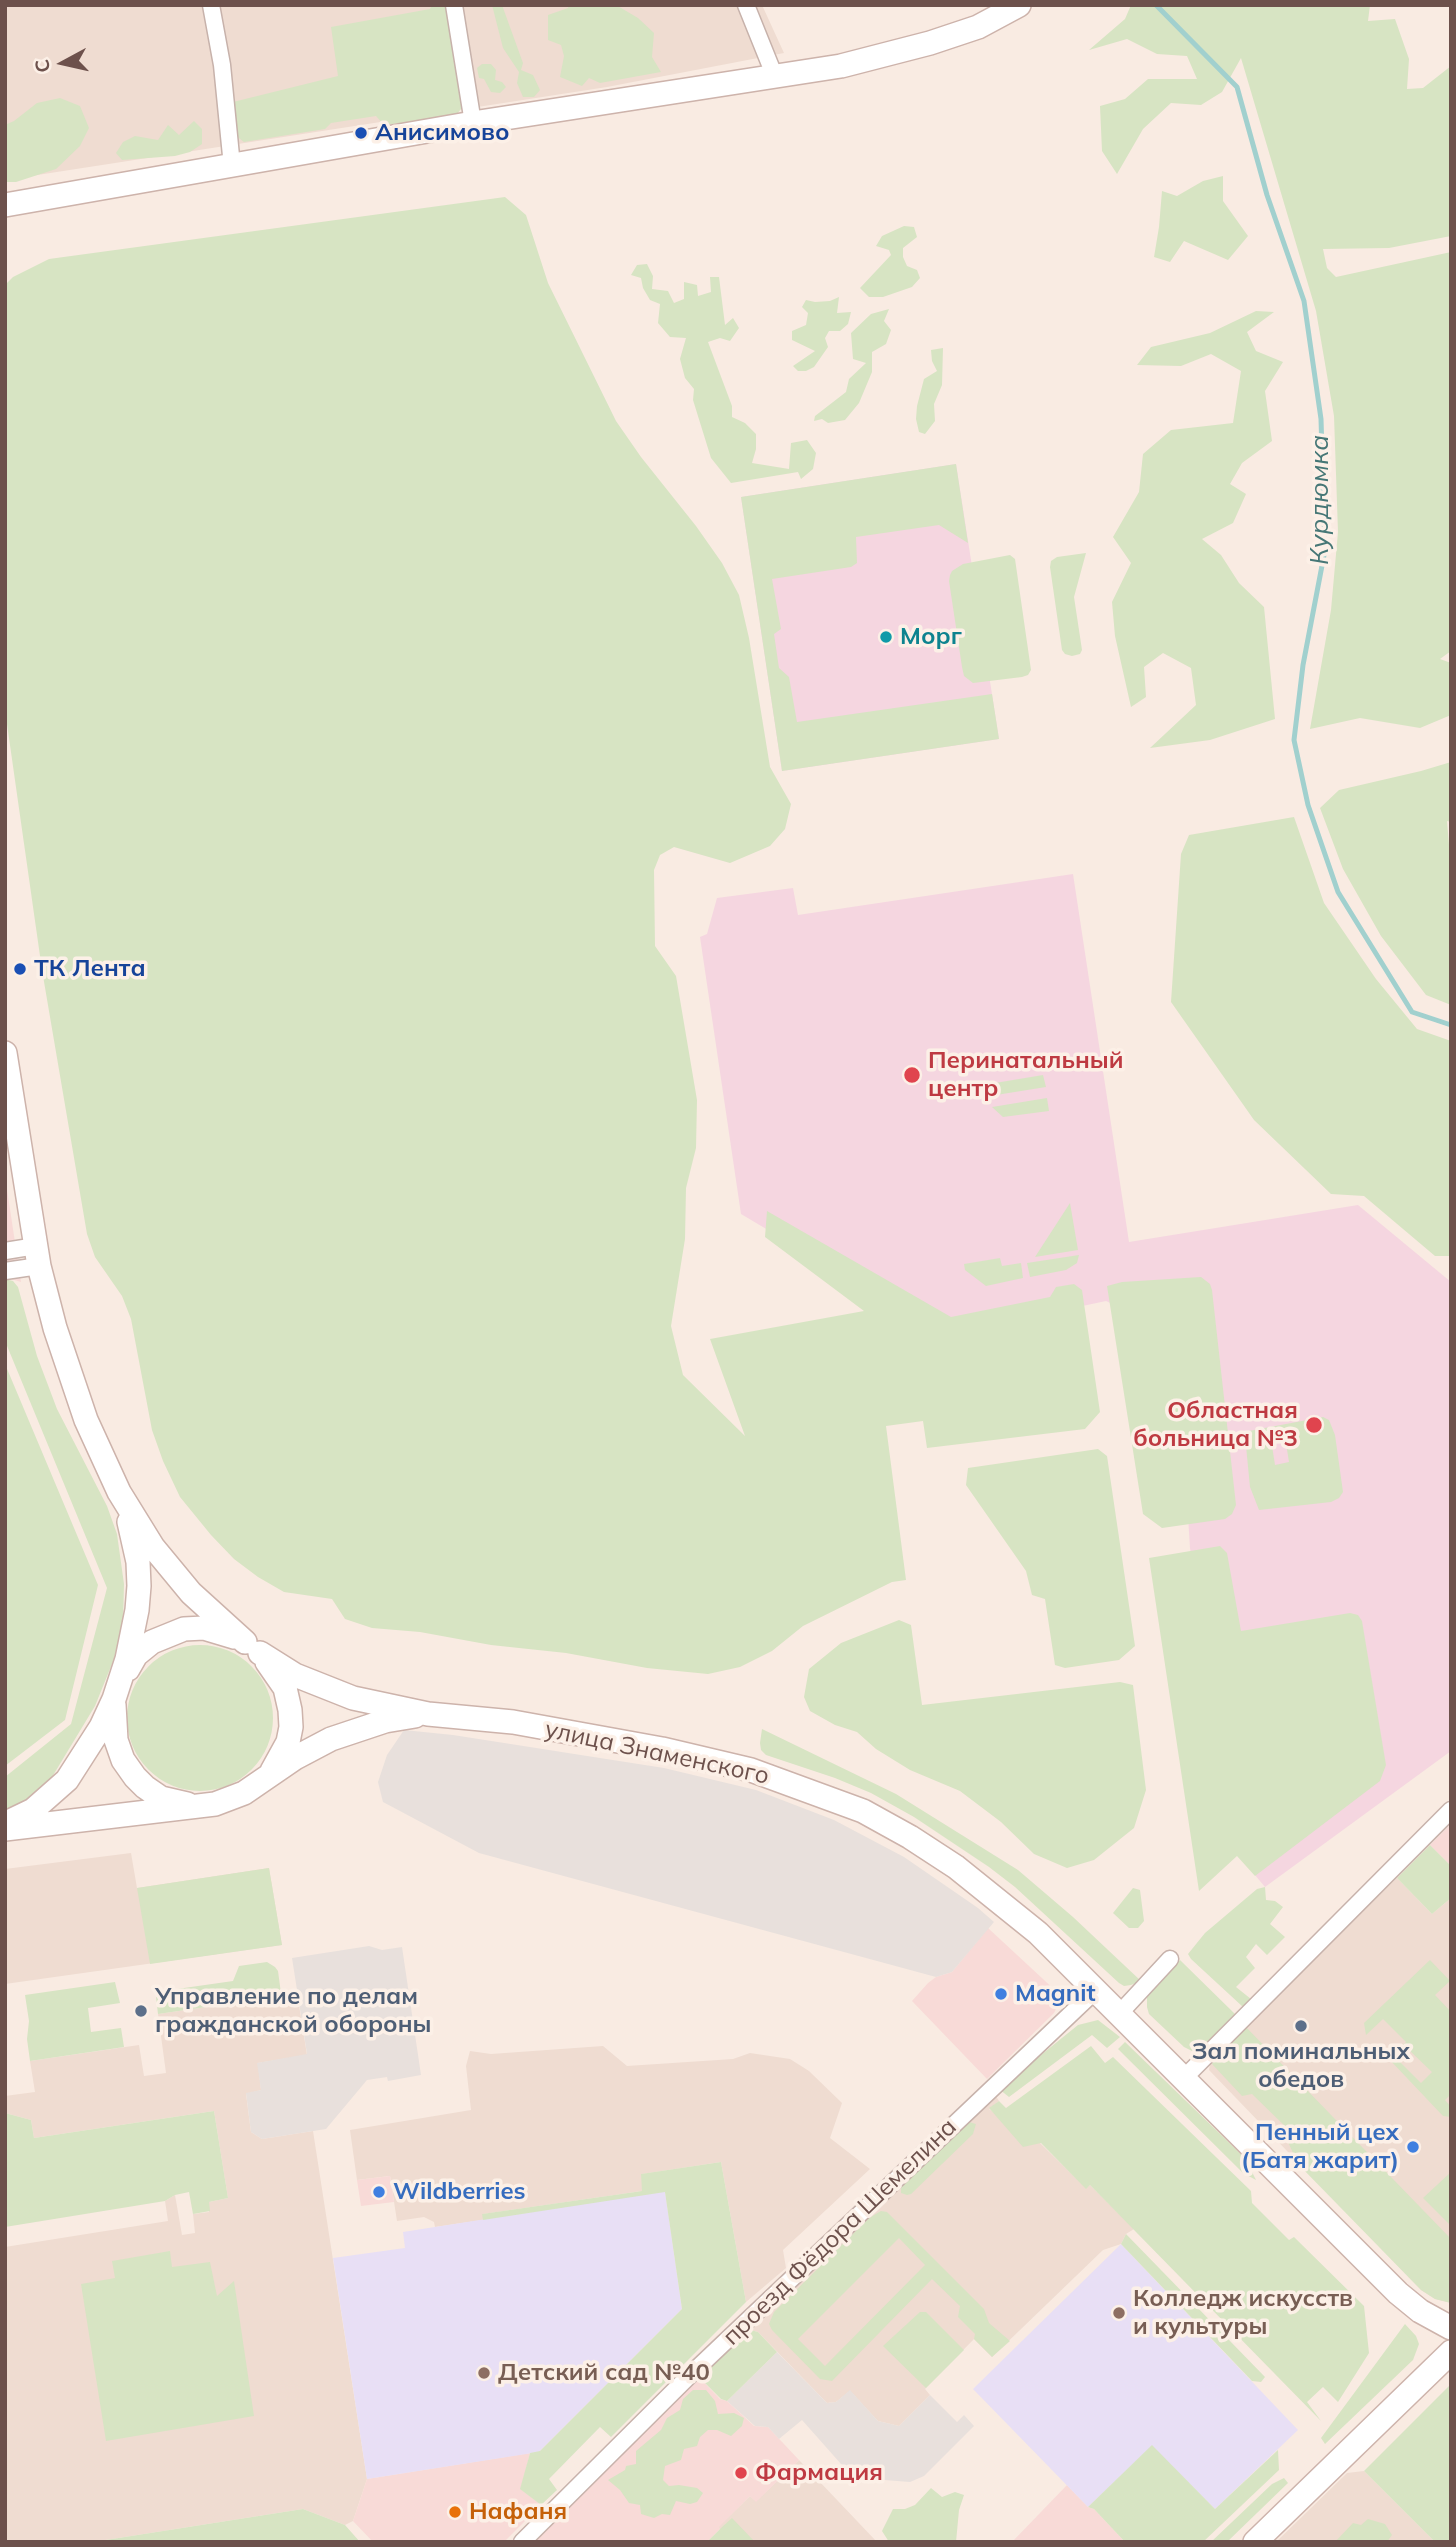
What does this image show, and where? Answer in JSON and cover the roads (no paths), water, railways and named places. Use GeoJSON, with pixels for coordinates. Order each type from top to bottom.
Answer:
{"type":"FeatureCollection","features":[{"type":"Feature","properties":{"kind":"main road"},"geometry":{"type":"LineString","coordinates":[[5,205],[472,123],[775,77],[879,58],[978,27],[1019,5]]}},
{"type":"Feature","properties":{"kind":"main road"},"geometry":{"type":"LineString","coordinates":[[5,1053],[38,1256],[55,1328],[86,1420],[119,1492],[139,1527],[174,1575],[217,1619],[252,1647],[285,1688],[291,1727],[288,1742],[281,1757],[260,1783]]}},
{"type":"Feature","properties":{"kind":"main road"},"geometry":{"type":"LineString","coordinates":[[5,1826],[33,1810],[66,1780],[101,1727],[122,1677],[137,1610],[139,1586],[134,1538],[119,1492]]}},
{"type":"Feature","properties":{"kind":"main road"},"geometry":{"type":"LineString","coordinates":[[122,1677],[136,1655],[152,1642],[184,1629],[213,1630],[252,1647]]}},
{"type":"Feature","properties":{"kind":"main road","name":"улица Знаменского"},"geometry":{"type":"LineString","coordinates":[[252,1647],[295,1675],[353,1698],[428,1714],[513,1722],[710,1759],[780,1779],[863,1811],[910,1837],[956,1867],[1038,1933],[1185,2077],[1398,2293],[1420,2311],[1451,2328]]}},
{"type":"Feature","properties":{"kind":"main road"},"geometry":{"type":"LineString","coordinates":[[114,1699],[116,1740],[123,1760],[135,1777],[161,1798],[204,1806]]}},
{"type":"Feature","properties":{"kind":"main road"},"geometry":{"type":"LineString","coordinates":[[5,1826],[204,1806],[230,1800],[312,1748],[384,1721],[428,1714]]}},
{"type":"Feature","properties":{"kind":"main road"},"geometry":{"type":"LineString","coordinates":[[1255,2542],[1451,2352]]}},
{"type":"Feature","properties":{"kind":"street"},"geometry":{"type":"LineString","coordinates":[[211,5],[222,65],[232,166]]}},
{"type":"Feature","properties":{"kind":"street"},"geometry":{"type":"LineString","coordinates":[[454,5],[472,123]]}},
{"type":"Feature","properties":{"kind":"street"},"geometry":{"type":"LineString","coordinates":[[746,5],[775,77]]}},
{"type":"Feature","properties":{"kind":"street"},"geometry":{"type":"LineString","coordinates":[[5,1251],[38,1256]]}},
{"type":"Feature","properties":{"kind":"street"},"geometry":{"type":"LineString","coordinates":[[5,1271],[38,1256]]}},
{"type":"Feature","properties":{"kind":"street"},"geometry":{"type":"LineString","coordinates":[[1185,2077],[1451,1810]]}},
{"type":"Feature","properties":{"kind":"street"},"geometry":{"type":"LineString","coordinates":[[1119,2014],[1170,1959]]}},
{"type":"Feature","properties":{"kind":"street","name":"проезд Фёдора Шемелина"},"geometry":{"type":"LineString","coordinates":[[522,2542],[690,2375],[1096,1990]]}},
{"type":"Feature","properties":{"kind":"waterway","name":"Курдюмка"},"geometry":{"type":"LineString","coordinates":[[1156,5],[1237,87],[1267,195],[1304,301],[1321,419],[1325,550],[1303,665],[1294,740],[1308,805],[1338,892],[1412,1012],[1451,1025]]}},
{"type":"Feature","properties":{"kind":"place","name":"Анисимово"},"geometry":{"type":"Point","coordinates":[361,133]}},
{"type":"Feature","properties":{"kind":"place","name":"Морг"},"geometry":{"type":"Point","coordinates":[886,637]}},
{"type":"Feature","properties":{"kind":"place","name":"ТК Лента"},"geometry":{"type":"Point","coordinates":[20,969]}},
{"type":"Feature","properties":{"kind":"place","name":"Перинатальный центр"},"geometry":{"type":"Point","coordinates":[912,1075]}},
{"type":"Feature","properties":{"kind":"place","name":"Областная больница №3"},"geometry":{"type":"Point","coordinates":[1314,1425]}},
{"type":"Feature","properties":{"kind":"place","name":"Magnit"},"geometry":{"type":"Point","coordinates":[1001,1994]}},
{"type":"Feature","properties":{"kind":"place","name":"Управление по делам гражданской обороны"},"geometry":{"type":"Point","coordinates":[141,2011]}},
{"type":"Feature","properties":{"kind":"place","name":"Зал поминальных обедов"},"geometry":{"type":"Point","coordinates":[1301,2026]}},
{"type":"Feature","properties":{"kind":"place","name":"Пенный цех (Батя жарит)"},"geometry":{"type":"Point","coordinates":[1413,2147]}},
{"type":"Feature","properties":{"kind":"place","name":"Wildberries"},"geometry":{"type":"Point","coordinates":[379,2192]}},
{"type":"Feature","properties":{"kind":"place","name":"Колледж искусств и культуры"},"geometry":{"type":"Point","coordinates":[1119,2313]}},
{"type":"Feature","properties":{"kind":"place","name":"Детский сад №40"},"geometry":{"type":"Point","coordinates":[484,2373]}},
{"type":"Feature","properties":{"kind":"place","name":"Фармация"},"geometry":{"type":"Point","coordinates":[741,2473]}},
{"type":"Feature","properties":{"kind":"place","name":"Нафаня"},"geometry":{"type":"Point","coordinates":[455,2512]}}]}
